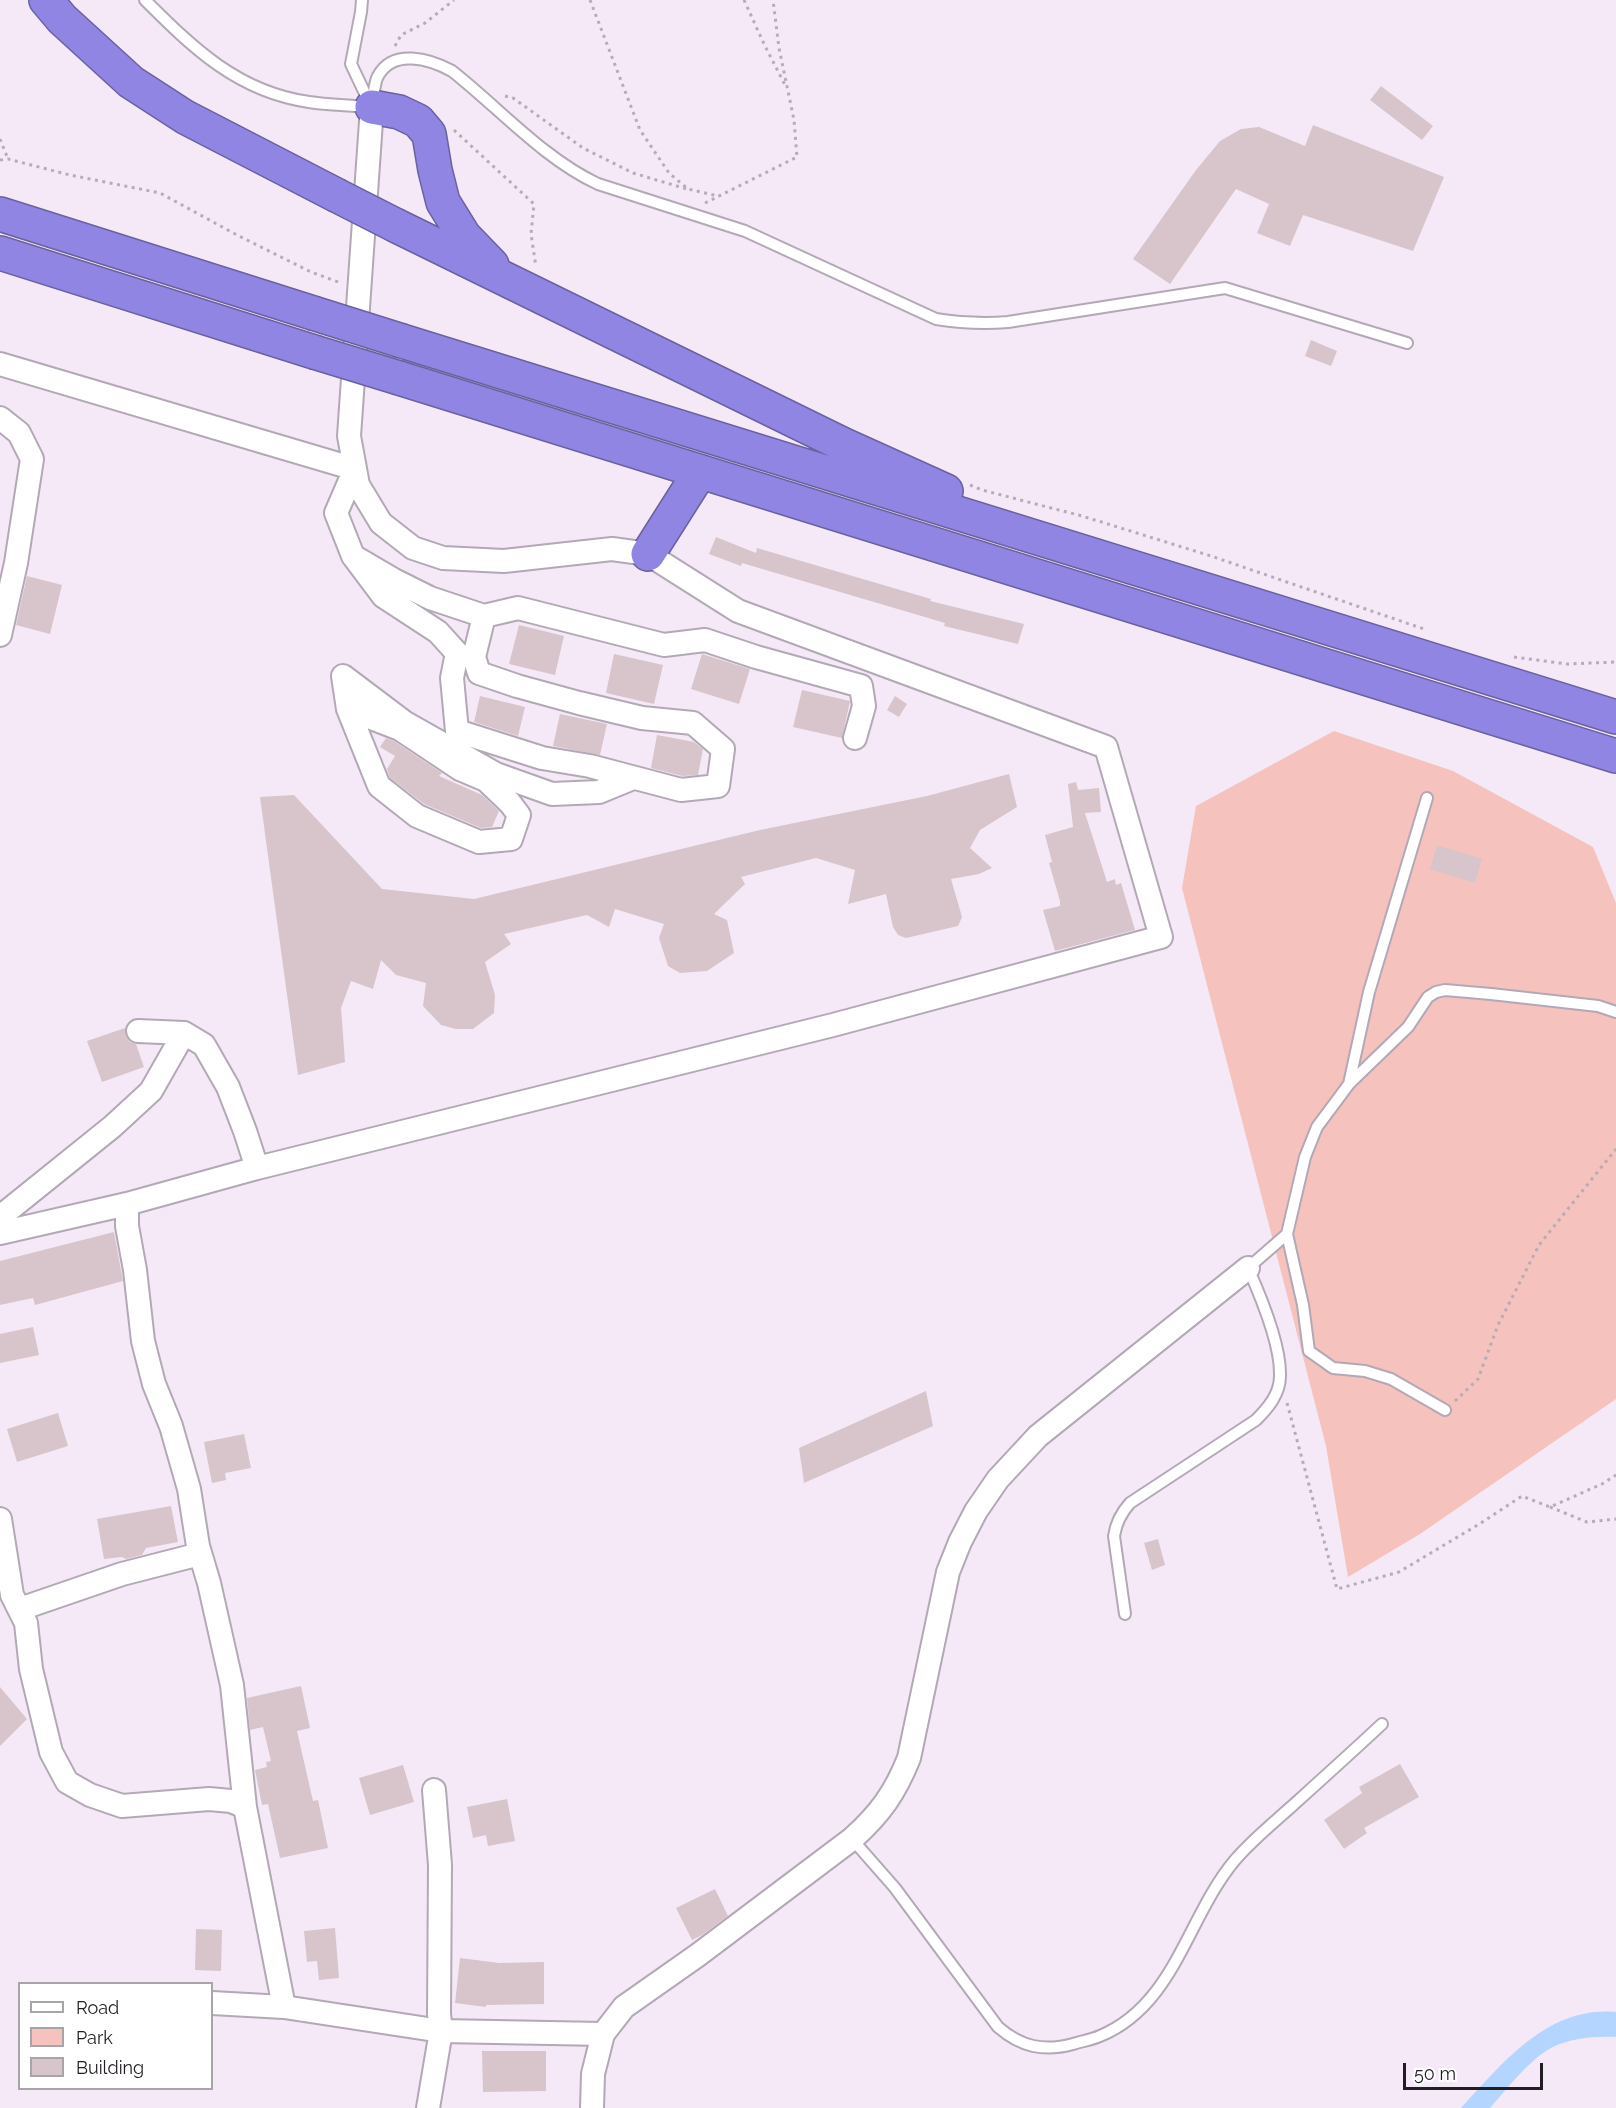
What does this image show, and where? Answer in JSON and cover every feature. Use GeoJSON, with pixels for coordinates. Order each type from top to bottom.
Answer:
{"type":"FeatureCollection","features":[{"type":"Feature","properties":{"kind":"highway"},"geometry":{"type":"LineString","coordinates":[[46,0],[62,19],[131,82],[185,117],[397,226],[844,445],[961,498],[1401,651]]}},
{"type":"Feature","properties":{"kind":"highway"},"geometry":{"type":"LineString","coordinates":[[372,107],[399,112],[418,121],[429,134],[443,202],[464,236],[506,279]]}},
{"type":"Feature","properties":{"kind":"highway"},"geometry":{"type":"LineString","coordinates":[[0,214],[312,313],[1616,717]]}},
{"type":"Feature","properties":{"kind":"highway"},"geometry":{"type":"LineString","coordinates":[[0,253],[1616,756]]}},
{"type":"Feature","properties":{"kind":"highway"},"geometry":{"type":"LineString","coordinates":[[0,275],[83,293],[305,349]]}},
{"type":"Feature","properties":{"kind":"highway"},"geometry":{"type":"LineString","coordinates":[[648,554],[700,472]]}},
{"type":"Feature","properties":{"kind":"street"},"geometry":{"type":"LineString","coordinates":[[0,1233],[128,1204],[257,1168],[833,1025],[1161,937],[1106,747],[738,611],[648,554],[612,549],[504,561],[443,558],[413,548],[381,523],[358,485],[349,436],[372,107]]}},
{"type":"Feature","properties":{"kind":"street"},"geometry":{"type":"LineString","coordinates":[[0,364],[355,469]]}},
{"type":"Feature","properties":{"kind":"street"},"geometry":{"type":"LineString","coordinates":[[0,418],[19,433],[32,459],[16,562],[0,635]]}},
{"type":"Feature","properties":{"kind":"street"},"geometry":{"type":"LineString","coordinates":[[355,469],[336,513],[352,556],[383,596],[438,632],[457,653],[452,678],[457,731],[542,758],[590,766],[681,790],[718,786],[723,749],[693,723],[642,718],[579,704],[479,673],[474,657],[484,616]]}},
{"type":"Feature","properties":{"kind":"street"},"geometry":{"type":"LineString","coordinates":[[352,556],[430,598],[484,616],[518,608],[664,645],[705,640],[756,657],[861,686],[864,706],[855,738]]}},
{"type":"Feature","properties":{"kind":"street"},"geometry":{"type":"LineString","coordinates":[[348,709],[400,729],[460,768],[486,780],[510,803],[519,815],[510,839],[479,842],[417,816],[379,786],[348,709],[343,676],[404,722],[485,768],[552,794],[599,792],[633,778]]}},
{"type":"Feature","properties":{"kind":"street"},"geometry":{"type":"LineString","coordinates":[[138,1031],[184,1033],[204,1045],[228,1088],[257,1168]]}},
{"type":"Feature","properties":{"kind":"street"},"geometry":{"type":"LineString","coordinates":[[0,1217],[113,1126],[151,1091],[184,1033]]}},
{"type":"Feature","properties":{"kind":"street"},"geometry":{"type":"LineString","coordinates":[[128,1204],[127,1226],[146,1352],[154,1384],[171,1426],[189,1489],[200,1554],[209,1582],[232,1685],[246,1808],[284,2007]]}},
{"type":"Feature","properties":{"kind":"street"},"geometry":{"type":"LineString","coordinates":[[592,2108],[593,2074],[603,2034],[618,2013],[852,1839],[870,1823],[887,1802],[909,1758],[948,1572],[976,1511],[998,1479],[1038,1436],[1248,1268]]}},
{"type":"Feature","properties":{"kind":"street"},"geometry":{"type":"LineString","coordinates":[[0,1519],[11,1603],[26,1623],[31,1669],[51,1752],[67,1782],[90,1795],[122,1806],[209,1799],[231,1802],[246,1808]]}},
{"type":"Feature","properties":{"kind":"street"},"geometry":{"type":"LineString","coordinates":[[11,1603],[200,1554]]}},
{"type":"Feature","properties":{"kind":"street"},"geometry":{"type":"LineString","coordinates":[[428,2108],[441,2031],[439,2014],[440,1865],[434,1790]]}},
{"type":"Feature","properties":{"kind":"street"},"geometry":{"type":"LineString","coordinates":[[213,2003],[284,2007],[441,2031],[603,2034]]}},
{"type":"Feature","properties":{"kind":"lane"},"geometry":{"type":"LineString","coordinates":[[145,0],[189,44],[215,65],[245,82],[276,94],[308,102],[372,107]]}},
{"type":"Feature","properties":{"kind":"lane"},"geometry":{"type":"LineString","coordinates":[[362,0],[351,64],[372,107]]}},
{"type":"Feature","properties":{"kind":"lane"},"geometry":{"type":"LineString","coordinates":[[372,107],[377,77],[384,67],[393,61],[406,59],[421,58],[436,62],[452,71],[545,151],[578,175],[598,184],[745,231],[936,319],[957,323],[1008,322],[1226,288],[1407,343]]}},
{"type":"Feature","properties":{"kind":"lane"},"geometry":{"type":"LineString","coordinates":[[1349,1084],[1370,992],[1427,798]]}},
{"type":"Feature","properties":{"kind":"lane"},"geometry":{"type":"LineString","coordinates":[[1445,1410],[1391,1379],[1365,1371],[1333,1368],[1309,1351],[1303,1305],[1287,1234],[1310,1141],[1329,1109],[1349,1084],[1408,1027],[1428,997],[1436,992],[1445,990],[1491,994],[1598,1006],[1616,1012]]}},
{"type":"Feature","properties":{"kind":"lane"},"geometry":{"type":"LineString","coordinates":[[1125,1614],[1114,1536],[1124,1510],[1130,1503],[1256,1420],[1272,1401],[1280,1376],[1267,1315],[1248,1268],[1287,1234]]}},
{"type":"Feature","properties":{"kind":"lane"},"geometry":{"type":"LineString","coordinates":[[852,1839],[895,1888],[998,2027],[1018,2042],[1029,2046],[1060,2048],[1099,2036],[1115,2028],[1142,2008],[1171,1971],[1212,1891],[1236,1858],[1382,1724]]}},
{"type":"Feature","properties":{"kind":"path"},"geometry":{"type":"LineString","coordinates":[[384,67],[401,35],[425,23],[454,0]]}},
{"type":"Feature","properties":{"kind":"path"},"geometry":{"type":"LineString","coordinates":[[590,0],[640,130],[669,173],[688,189]]}},
{"type":"Feature","properties":{"kind":"path"},"geometry":{"type":"LineString","coordinates":[[744,0],[787,88]]}},
{"type":"Feature","properties":{"kind":"path"},"geometry":{"type":"LineString","coordinates":[[687,212],[797,157],[794,120],[778,48],[773,0]]}},
{"type":"Feature","properties":{"kind":"path"},"geometry":{"type":"LineString","coordinates":[[478,92],[513,98],[583,148],[633,173],[719,196]]}},
{"type":"Feature","properties":{"kind":"path"},"geometry":{"type":"LineString","coordinates":[[448,126],[457,131],[534,204],[531,234],[536,268]]}},
{"type":"Feature","properties":{"kind":"path"},"geometry":{"type":"LineString","coordinates":[[0,139],[8,159]]}},
{"type":"Feature","properties":{"kind":"path"},"geometry":{"type":"LineString","coordinates":[[0,160],[8,159],[70,175],[160,192],[310,272],[360,290]]}},
{"type":"Feature","properties":{"kind":"path"},"geometry":{"type":"LineString","coordinates":[[963,482],[982,490],[1082,516],[1211,556],[1434,632]]}},
{"type":"Feature","properties":{"kind":"path"},"geometry":{"type":"LineString","coordinates":[[1506,655],[1566,664],[1616,662]]}},
{"type":"Feature","properties":{"kind":"path"},"geometry":{"type":"LineString","coordinates":[[1445,1410],[1478,1379],[1497,1325],[1539,1245],[1616,1149]]}},
{"type":"Feature","properties":{"kind":"path"},"geometry":{"type":"LineString","coordinates":[[1280,1376],[1337,1589],[1399,1572],[1521,1496],[1587,1522],[1616,1519]]}},
{"type":"Feature","properties":{"kind":"path"},"geometry":{"type":"LineString","coordinates":[[1550,1507],[1602,1484],[1616,1475]]}},
{"type":"Feature","properties":{"kind":"green space"},"geometry":{"type":"Polygon","coordinates":[[[1334,731],[1453,771],[1593,847],[1616,903],[1616,1399],[1420,1534],[1348,1577],[1326,1446],[1182,888],[1196,806],[1334,731]]]}},
{"type":"Feature","properties":{"kind":"water"},"geometry":{"type":"Polygon","coordinates":[[[1616,2012],[1616,2037],[1583,2038],[1551,2048],[1527,2067],[1490,2108],[1461,2108],[1510,2056],[1548,2028],[1569,2018],[1591,2013],[1616,2012]]]}},
{"type":"Feature","properties":{"kind":"building"},"geometry":{"type":"Polygon","coordinates":[[[1381,86],[1433,126],[1422,140],[1370,100],[1381,86]]]}},
{"type":"Feature","properties":{"kind":"building"},"geometry":{"type":"Polygon","coordinates":[[[1313,125],[1444,177],[1413,251],[1303,215],[1290,246],[1257,233],[1269,204],[1236,189],[1170,284],[1133,259],[1196,170],[1220,141],[1241,129],[1259,127],[1305,146],[1313,125]]]}},
{"type":"Feature","properties":{"kind":"building"},"geometry":{"type":"Polygon","coordinates":[[[1311,340],[1337,351],[1331,366],[1305,356],[1311,340]]]}},
{"type":"Feature","properties":{"kind":"building"},"geometry":{"type":"Polygon","coordinates":[[[716,537],[756,553],[757,548],[931,599],[930,601],[1024,624],[1018,644],[944,626],[945,623],[742,563],[741,566],[709,554],[716,537]]]}},
{"type":"Feature","properties":{"kind":"building"},"geometry":{"type":"Polygon","coordinates":[[[27,576],[62,585],[50,634],[16,625],[27,576]]]}},
{"type":"Feature","properties":{"kind":"building"},"geometry":{"type":"Polygon","coordinates":[[[519,625],[564,636],[555,675],[509,664],[519,625]]]}},
{"type":"Feature","properties":{"kind":"building"},"geometry":{"type":"Polygon","coordinates":[[[614,654],[663,665],[654,704],[606,693],[614,654]]]}},
{"type":"Feature","properties":{"kind":"building"},"geometry":{"type":"Polygon","coordinates":[[[702,654],[750,669],[739,704],[691,689],[702,654]]]}},
{"type":"Feature","properties":{"kind":"building"},"geometry":{"type":"Polygon","coordinates":[[[802,690],[850,701],[842,738],[793,727],[802,690]]]}},
{"type":"Feature","properties":{"kind":"building"},"geometry":{"type":"Polygon","coordinates":[[[480,696],[525,707],[518,736],[474,722],[480,696]]]}},
{"type":"Feature","properties":{"kind":"building"},"geometry":{"type":"Polygon","coordinates":[[[895,696],[907,704],[899,717],[887,710],[895,696]]]}},
{"type":"Feature","properties":{"kind":"building"},"geometry":{"type":"Polygon","coordinates":[[[560,714],[607,724],[600,755],[553,746],[560,714]]]}},
{"type":"Feature","properties":{"kind":"building"},"geometry":{"type":"Polygon","coordinates":[[[657,735],[694,742],[703,749],[698,775],[682,776],[651,768],[657,735]]]}},
{"type":"Feature","properties":{"kind":"building"},"geometry":{"type":"Polygon","coordinates":[[[386,738],[442,773],[439,776],[482,795],[499,811],[492,827],[481,828],[424,804],[390,778],[387,769],[395,756],[380,747],[386,738]]]}},
{"type":"Feature","properties":{"kind":"building"},"geometry":{"type":"Polygon","coordinates":[[[1009,774],[1017,807],[980,830],[970,848],[992,868],[979,874],[951,879],[962,917],[958,926],[906,938],[898,935],[893,927],[886,894],[848,904],[855,870],[816,858],[741,877],[745,884],[714,914],[727,920],[734,953],[707,971],[680,973],[668,966],[659,938],[664,924],[615,909],[609,927],[587,915],[504,934],[511,944],[485,962],[495,995],[494,1013],[473,1029],[456,1029],[441,1025],[423,1006],[426,983],[396,975],[381,960],[373,989],[351,981],[341,1008],[345,1062],[298,1075],[260,797],[294,795],[382,889],[474,899],[760,830],[927,796],[1009,774]]]}},
{"type":"Feature","properties":{"kind":"building"},"geometry":{"type":"Polygon","coordinates":[[[1076,782],[1078,790],[1099,788],[1101,812],[1085,813],[1107,882],[1115,879],[1116,885],[1121,883],[1135,930],[1055,951],[1043,910],[1060,906],[1060,901],[1049,863],[1052,862],[1045,835],[1073,827],[1068,784],[1076,782]]]}},
{"type":"Feature","properties":{"kind":"building"},"geometry":{"type":"Polygon","coordinates":[[[1437,845],[1482,859],[1475,883],[1430,869],[1437,845]]]}},
{"type":"Feature","properties":{"kind":"building"},"geometry":{"type":"Polygon","coordinates":[[[125,1028],[126,1037],[130,1042],[136,1044],[144,1067],[102,1082],[87,1041],[125,1028]]]}},
{"type":"Feature","properties":{"kind":"building"},"geometry":{"type":"Polygon","coordinates":[[[114,1232],[123,1281],[35,1305],[33,1298],[0,1305],[0,1261],[114,1232]]]}},
{"type":"Feature","properties":{"kind":"building"},"geometry":{"type":"Polygon","coordinates":[[[33,1327],[39,1355],[0,1363],[0,1334],[33,1327]]]}},
{"type":"Feature","properties":{"kind":"building"},"geometry":{"type":"Polygon","coordinates":[[[926,1391],[933,1426],[804,1483],[799,1448],[926,1391]]]}},
{"type":"Feature","properties":{"kind":"building"},"geometry":{"type":"Polygon","coordinates":[[[58,1413],[68,1446],[17,1462],[7,1429],[58,1413]]]}},
{"type":"Feature","properties":{"kind":"building"},"geometry":{"type":"Polygon","coordinates":[[[244,1434],[251,1468],[225,1473],[226,1480],[212,1483],[204,1442],[244,1434]]]}},
{"type":"Feature","properties":{"kind":"building"},"geometry":{"type":"Polygon","coordinates":[[[171,1506],[178,1542],[146,1548],[142,1555],[126,1559],[122,1557],[104,1559],[97,1519],[171,1506]]]}},
{"type":"Feature","properties":{"kind":"building"},"geometry":{"type":"Polygon","coordinates":[[[1158,1539],[1165,1565],[1152,1570],[1144,1543],[1158,1539]]]}},
{"type":"Feature","properties":{"kind":"building"},"geometry":{"type":"Polygon","coordinates":[[[301,1686],[310,1728],[297,1731],[313,1801],[318,1800],[328,1848],[280,1858],[268,1804],[262,1805],[255,1770],[267,1767],[266,1762],[271,1761],[263,1727],[250,1730],[247,1698],[301,1686]]]}},
{"type":"Feature","properties":{"kind":"building"},"geometry":{"type":"Polygon","coordinates":[[[0,1687],[27,1719],[0,1746],[0,1687]]]}},
{"type":"Feature","properties":{"kind":"building"},"geometry":{"type":"Polygon","coordinates":[[[1400,1764],[1419,1797],[1364,1828],[1367,1833],[1344,1849],[1324,1820],[1362,1793],[1359,1787],[1400,1764]]]}},
{"type":"Feature","properties":{"kind":"building"},"geometry":{"type":"Polygon","coordinates":[[[403,1765],[414,1802],[370,1815],[359,1778],[403,1765]]]}},
{"type":"Feature","properties":{"kind":"building"},"geometry":{"type":"Polygon","coordinates":[[[507,1799],[515,1841],[488,1846],[486,1835],[473,1838],[467,1807],[507,1799]]]}},
{"type":"Feature","properties":{"kind":"building"},"geometry":{"type":"Polygon","coordinates":[[[715,1889],[728,1916],[692,1940],[676,1908],[715,1889]]]}},
{"type":"Feature","properties":{"kind":"building"},"geometry":{"type":"Polygon","coordinates":[[[335,1928],[339,1978],[319,1980],[317,1961],[307,1962],[304,1931],[335,1928]]]}},
{"type":"Feature","properties":{"kind":"building"},"geometry":{"type":"Polygon","coordinates":[[[196,1929],[222,1930],[221,1971],[195,1970],[196,1929]]]}},
{"type":"Feature","properties":{"kind":"building"},"geometry":{"type":"Polygon","coordinates":[[[460,1958],[499,1963],[544,1962],[544,2004],[486,2005],[486,2007],[455,2003],[460,1958]]]}},
{"type":"Feature","properties":{"kind":"building"},"geometry":{"type":"Polygon","coordinates":[[[482,2051],[546,2051],[546,2091],[483,2092],[482,2051]]]}}]}
